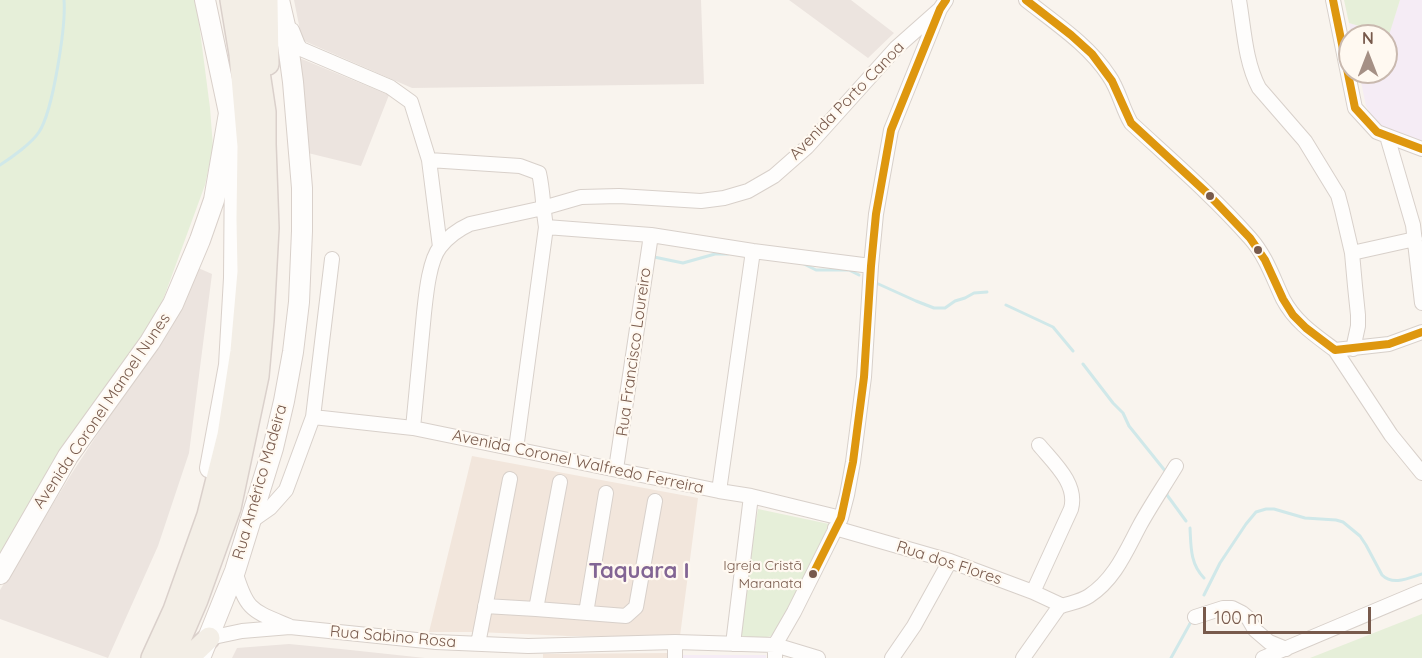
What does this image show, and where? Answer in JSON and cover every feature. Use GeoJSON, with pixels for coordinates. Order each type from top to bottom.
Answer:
{"type":"FeatureCollection","features":[{"type":"Feature","properties":{"kind":"main road"},"geometry":{"type":"LineString","coordinates":[[152,658],[174,610],[208,515],[228,435],[241,351],[248,272],[248,146],[240,54],[231,0]]}},
{"type":"Feature","properties":{"kind":"main road"},"geometry":{"type":"LineString","coordinates":[[246,0],[265,112]]}},
{"type":"Feature","properties":{"kind":"main road"},"geometry":{"type":"LineString","coordinates":[[172,658],[197,600],[230,508],[258,376],[268,228],[265,112],[269,52],[267,0]]}},
{"type":"Feature","properties":{"kind":"main road"},"geometry":{"type":"LineString","coordinates":[[188,658],[209,639]]}},
{"type":"Feature","properties":{"kind":"street","name":"Avenida Coronel Manoel Nunes"},"geometry":{"type":"LineString","coordinates":[[0,574],[68,456],[150,342],[173,304],[194,256],[214,200],[230,113],[206,0]]}},
{"type":"Feature","properties":{"kind":"street","name":"Rua Américo Madeira"},"geometry":{"type":"LineString","coordinates":[[200,658],[235,571],[273,448],[293,352],[299,302],[302,189],[293,82],[286,30],[279,0]]}},
{"type":"Feature","properties":{"kind":"street"},"geometry":{"type":"LineString","coordinates":[[285,0],[295,39],[301,49],[390,87],[411,102],[429,160],[440,247],[427,290],[413,428]]}},
{"type":"Feature","properties":{"kind":"street"},"geometry":{"type":"LineString","coordinates":[[1026,0],[1099,62],[1111,78],[1124,112],[1131,123],[1215,201],[1251,239],[1296,318],[1335,350],[1391,435],[1422,473]]}},
{"type":"Feature","properties":{"kind":"street"},"geometry":{"type":"LineString","coordinates":[[1239,0],[1254,78],[1305,141],[1338,195],[1352,253],[1358,315],[1353,349]]}},
{"type":"Feature","properties":{"kind":"street"},"geometry":{"type":"LineString","coordinates":[[1333,0],[1354,108],[1377,132],[1422,149]]}},
{"type":"Feature","properties":{"kind":"street"},"geometry":{"type":"LineString","coordinates":[[818,658],[775,652],[838,523],[847,495],[864,378],[876,214],[891,130],[943,4]]}},
{"type":"Feature","properties":{"kind":"street","name":"Avenida Porto Canoa"},"geometry":{"type":"LineString","coordinates":[[440,247],[460,229],[470,224],[581,197],[619,196],[701,201],[724,198],[748,191],[774,176],[807,147],[896,48],[943,4]]}},
{"type":"Feature","properties":{"kind":"street"},"geometry":{"type":"LineString","coordinates":[[142,658],[172,594],[191,546],[209,476],[229,365],[234,278],[235,166],[230,113]]}},
{"type":"Feature","properties":{"kind":"street"},"geometry":{"type":"LineString","coordinates":[[1387,136],[1413,225],[1422,303]]}},
{"type":"Feature","properties":{"kind":"street"},"geometry":{"type":"LineString","coordinates":[[429,160],[520,166],[539,172],[546,227],[516,449]]}},
{"type":"Feature","properties":{"kind":"street"},"geometry":{"type":"LineString","coordinates":[[546,227],[651,235],[871,266]]}},
{"type":"Feature","properties":{"kind":"street","name":"Rua Francisco Loureiro"},"geometry":{"type":"LineString","coordinates":[[616,469],[651,235]]}},
{"type":"Feature","properties":{"kind":"street"},"geometry":{"type":"LineString","coordinates":[[1352,253],[1415,239]]}},
{"type":"Feature","properties":{"kind":"street"},"geometry":{"type":"LineString","coordinates":[[719,491],[753,251]]}},
{"type":"Feature","properties":{"kind":"street"},"geometry":{"type":"LineString","coordinates":[[250,522],[270,508],[286,490],[313,417],[332,259]]}},
{"type":"Feature","properties":{"kind":"street"},"geometry":{"type":"LineString","coordinates":[[1335,350],[1389,344],[1422,332]]}},
{"type":"Feature","properties":{"kind":"street","name":"Avenida Coronel Walfredo Ferreira"},"geometry":{"type":"LineString","coordinates":[[313,417],[413,428],[751,496],[838,523]]}},
{"type":"Feature","properties":{"kind":"street"},"geometry":{"type":"LineString","coordinates":[[1033,592],[1071,509],[1073,498],[1070,485],[1039,445]]}},
{"type":"Feature","properties":{"kind":"street"},"geometry":{"type":"LineString","coordinates":[[1023,658],[1061,605],[1081,601],[1107,582],[1115,572],[1176,466]]}},
{"type":"Feature","properties":{"kind":"street"},"geometry":{"type":"LineString","coordinates":[[478,644],[510,479]]}},
{"type":"Feature","properties":{"kind":"street"},"geometry":{"type":"LineString","coordinates":[[536,609],[560,482]]}},
{"type":"Feature","properties":{"kind":"street"},"geometry":{"type":"LineString","coordinates":[[586,613],[606,493]]}},
{"type":"Feature","properties":{"kind":"street"},"geometry":{"type":"LineString","coordinates":[[733,644],[751,496]]}},
{"type":"Feature","properties":{"kind":"street"},"geometry":{"type":"LineString","coordinates":[[485,606],[626,616],[636,607],[654,501]]}},
{"type":"Feature","properties":{"kind":"street","name":"Rua dos Flores"},"geometry":{"type":"LineString","coordinates":[[838,523],[950,561],[1061,605]]}},
{"type":"Feature","properties":{"kind":"street"},"geometry":{"type":"LineString","coordinates":[[892,658],[914,626],[950,561]]}},
{"type":"Feature","properties":{"kind":"street","name":"Rua Sabino Rosa"},"geometry":{"type":"LineString","coordinates":[[235,571],[244,599],[252,609],[290,627]]}},
{"type":"Feature","properties":{"kind":"street"},"geometry":{"type":"LineString","coordinates":[[1263,658],[1422,591]]}},
{"type":"Feature","properties":{"kind":"street"},"geometry":{"type":"LineString","coordinates":[[1195,617],[1223,608],[1232,608],[1248,618],[1255,630],[1269,642],[1286,649]]}},
{"type":"Feature","properties":{"kind":"street","name":"Rua Sabino Rosa"},"geometry":{"type":"LineString","coordinates":[[209,639],[242,632],[290,627],[436,642],[528,646],[675,642],[733,644],[775,652]]}},
{"type":"Feature","properties":{"kind":"street"},"geometry":{"type":"LineString","coordinates":[[675,642],[675,658]]}},
{"type":"Feature","properties":{"kind":"shaded area"},"geometry":{"type":"Polygon","coordinates":[[[294,0],[701,0],[704,84],[412,88],[302,40],[294,0]]]}},
{"type":"Feature","properties":{"kind":"shaded area"},"geometry":{"type":"Polygon","coordinates":[[[789,0],[851,0],[894,33],[868,58],[789,0]]]}},
{"type":"Feature","properties":{"kind":"shaded area"},"geometry":{"type":"Polygon","coordinates":[[[1400,0],[1422,0],[1422,142],[1380,125],[1366,106],[1361,84],[1398,84],[1398,24],[1392,24],[1400,0]]]}},
{"type":"Feature","properties":{"kind":"shaded area"},"geometry":{"type":"Polygon","coordinates":[[[297,57],[389,95],[361,166],[308,153],[297,57]]]}},
{"type":"Feature","properties":{"kind":"shaded area"},"geometry":{"type":"Polygon","coordinates":[[[196,267],[212,274],[189,453],[158,546],[108,658],[0,619],[0,590],[72,473],[181,307],[196,267]]]}},
{"type":"Feature","properties":{"kind":"shaded area"},"geometry":{"type":"Polygon","coordinates":[[[472,456],[698,498],[680,636],[429,632],[472,456]]]}},
{"type":"Feature","properties":{"kind":"shaded area"},"geometry":{"type":"Polygon","coordinates":[[[289,644],[425,658],[232,658],[237,648],[289,644]]]}},
{"type":"Feature","properties":{"kind":"shaded area"},"geometry":{"type":"Polygon","coordinates":[[[669,653],[669,658],[543,658],[543,654],[669,653]]]}},
{"type":"Feature","properties":{"kind":"shaded area"},"geometry":{"type":"Polygon","coordinates":[[[683,655],[766,655],[766,658],[683,658],[683,655]]]}},
{"type":"Feature","properties":{"kind":"green space"},"geometry":{"type":"Polygon","coordinates":[[[0,0],[196,0],[213,147],[205,185],[160,308],[0,556],[0,0]]]}},
{"type":"Feature","properties":{"kind":"green space"},"geometry":{"type":"Polygon","coordinates":[[[1344,0],[1400,0],[1392,24],[1349,23],[1344,0]]]}},
{"type":"Feature","properties":{"kind":"green space"},"geometry":{"type":"Polygon","coordinates":[[[758,509],[829,524],[782,624],[771,636],[756,640],[744,639],[738,631],[758,509]]]}},
{"type":"Feature","properties":{"kind":"green space"},"geometry":{"type":"Polygon","coordinates":[[[1422,614],[1422,658],[1310,658],[1422,614]]]}},
{"type":"Feature","properties":{"kind":"waterway"},"geometry":{"type":"LineString","coordinates":[[0,165],[32,141],[44,121],[58,68],[64,0]]}},
{"type":"Feature","properties":{"kind":"waterway"},"geometry":{"type":"LineString","coordinates":[[654,257],[683,263],[715,254],[728,254]]}},
{"type":"Feature","properties":{"kind":"waterway"},"geometry":{"type":"LineString","coordinates":[[802,263],[816,270],[849,270],[859,275]]}},
{"type":"Feature","properties":{"kind":"waterway"},"geometry":{"type":"LineString","coordinates":[[874,282],[934,308],[945,308],[974,293],[987,292]]}},
{"type":"Feature","properties":{"kind":"waterway"},"geometry":{"type":"LineString","coordinates":[[1006,305],[1053,327],[1073,351]]}},
{"type":"Feature","properties":{"kind":"waterway"},"geometry":{"type":"LineString","coordinates":[[1083,364],[1123,413],[1129,426],[1166,472]]}},
{"type":"Feature","properties":{"kind":"waterway"},"geometry":{"type":"LineString","coordinates":[[1167,490],[1167,495],[1186,521]]}},
{"type":"Feature","properties":{"kind":"waterway"},"geometry":{"type":"LineString","coordinates":[[1204,595],[1220,563],[1246,524],[1256,512],[1266,509],[1305,518],[1343,522],[1360,536],[1382,575],[1386,578],[1396,581],[1422,574]]}},
{"type":"Feature","properties":{"kind":"waterway"},"geometry":{"type":"LineString","coordinates":[[1190,528],[1194,561],[1204,578]]}},
{"type":"Feature","properties":{"kind":"waterway"},"geometry":{"type":"LineString","coordinates":[[1171,658],[1192,620]]}},
{"type":"Feature","properties":{"kind":"transit line"},"geometry":{"type":"LineString","coordinates":[[813,574],[841,518],[853,462],[864,377],[876,214],[891,130],[940,9],[946,0]]}},
{"type":"Feature","properties":{"kind":"transit line"},"geometry":{"type":"LineString","coordinates":[[1026,0],[1092,54],[1112,81],[1131,123],[1207,193],[1250,238],[1265,260],[1283,299],[1293,315],[1306,328],[1335,350],[1389,344],[1422,332]]}},
{"type":"Feature","properties":{"kind":"transit line"},"geometry":{"type":"LineString","coordinates":[[1333,0],[1355,108],[1377,132],[1422,149]]}},
{"type":"Feature","properties":{"kind":"place","name":"Igreja Cristã Maranata"},"geometry":{"type":"Point","coordinates":[813,574]}},
{"type":"Feature","properties":{"kind":"district","name":"Taquara I"},"geometry":{"type":"Point","coordinates":[639,571]}}]}
